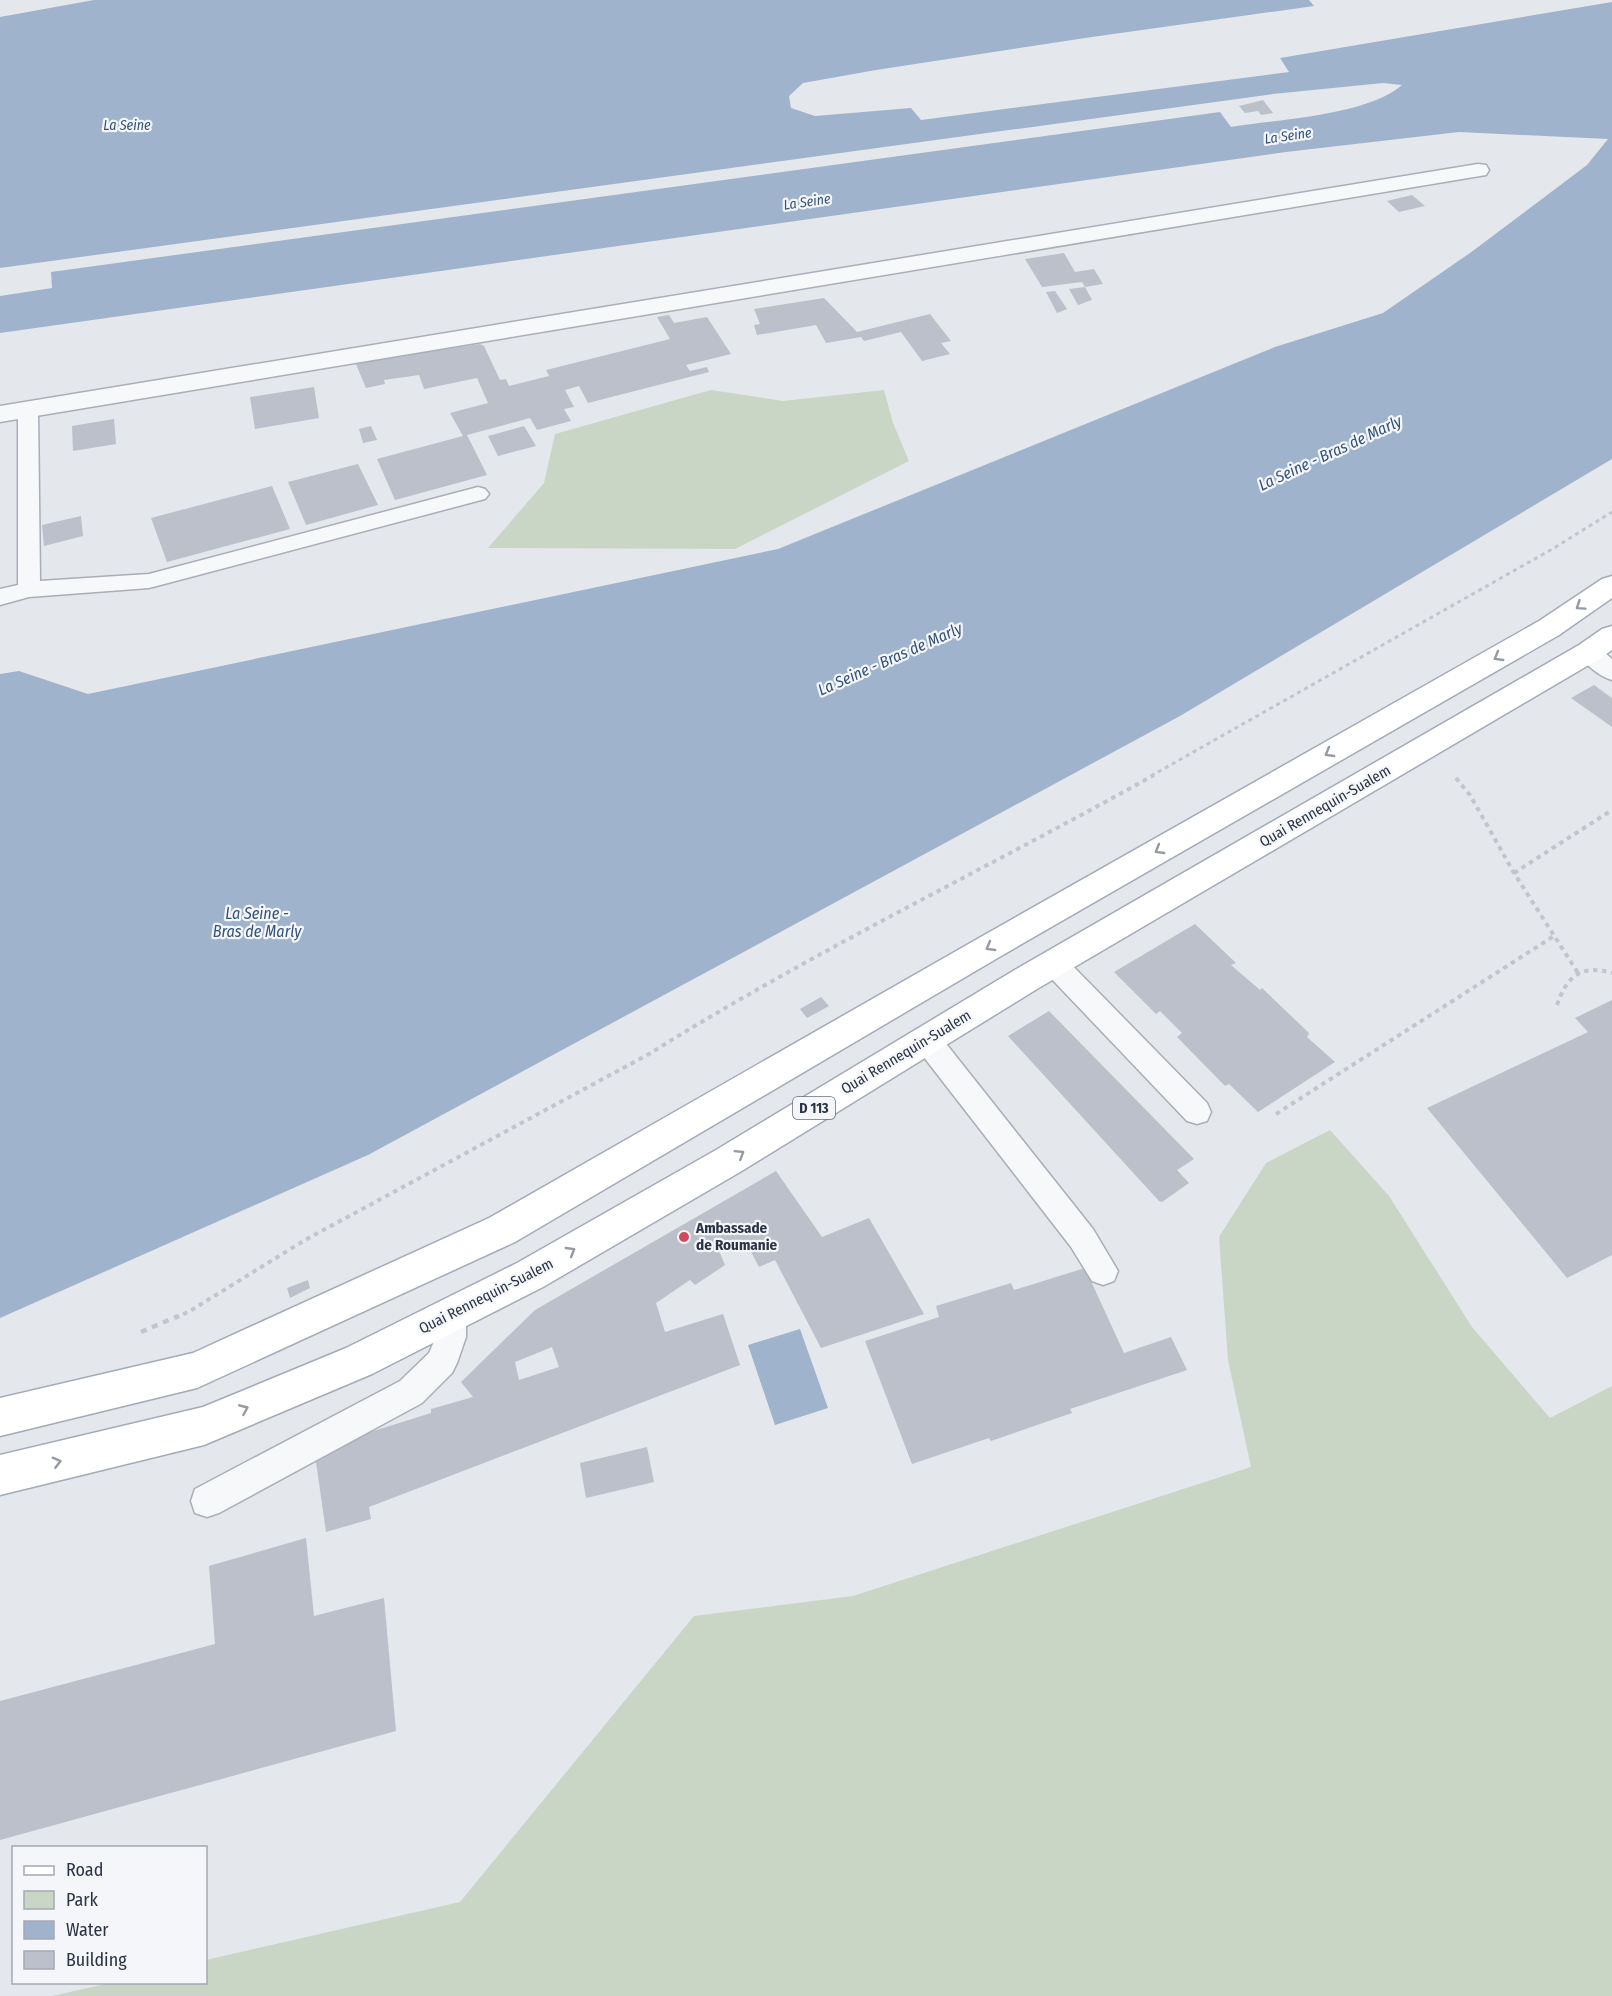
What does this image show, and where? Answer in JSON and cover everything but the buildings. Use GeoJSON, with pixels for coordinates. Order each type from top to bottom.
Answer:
{"type":"FeatureCollection","features":[{"type":"Feature","properties":{"kind":"main road"},"geometry":{"type":"LineString","coordinates":[[0,1417],[197,1370],[502,1230],[990,947],[1549,628],[1612,585]]}},
{"type":"Feature","properties":{"kind":"main road","name":"Quai Rennequin-Sualem"},"geometry":{"type":"LineString","coordinates":[[0,1475],[204,1426],[359,1361],[530,1275],[717,1167],[1053,964],[1604,653]]}},
{"type":"Feature","properties":{"kind":"street"},"geometry":{"type":"LineString","coordinates":[[0,414],[1478,170]]}},
{"type":"Feature","properties":{"kind":"lane"},"geometry":{"type":"LineString","coordinates":[[28,409],[28,589]]}},
{"type":"Feature","properties":{"kind":"lane"},"geometry":{"type":"LineString","coordinates":[[0,597],[28,589],[149,581],[478,494]]}},
{"type":"Feature","properties":{"kind":"lane"},"geometry":{"type":"LineString","coordinates":[[1053,964],[1197,1112]]}},
{"type":"Feature","properties":{"kind":"lane"},"geometry":{"type":"LineString","coordinates":[[926,1039],[1082,1238],[1103,1271]]}},
{"type":"Feature","properties":{"kind":"lane"},"geometry":{"type":"LineString","coordinates":[[207,1501],[411,1392],[441,1363],[451,1337],[451,1314]]}},
{"type":"Feature","properties":{"kind":"path"},"geometry":{"type":"LineString","coordinates":[[138,1334],[190,1311],[305,1240],[649,1054],[901,909],[1116,796],[1612,512]]}},
{"type":"Feature","properties":{"kind":"path"},"geometry":{"type":"LineString","coordinates":[[1454,776],[1470,795],[1514,873],[1578,973]]}},
{"type":"Feature","properties":{"kind":"path"},"geometry":{"type":"LineString","coordinates":[[1514,873],[1612,810]]}},
{"type":"Feature","properties":{"kind":"path"},"geometry":{"type":"LineString","coordinates":[[1276,1114],[1554,936]]}},
{"type":"Feature","properties":{"kind":"path"},"geometry":{"type":"LineString","coordinates":[[1557,1005],[1561,990],[1572,976],[1590,971],[1612,973]]}},
{"type":"Feature","properties":{"kind":"green space"},"geometry":{"type":"Polygon","coordinates":[[[711,390],[783,401],[884,390],[893,423],[909,461],[735,549],[488,548],[544,483],[555,434],[711,390]]]}},
{"type":"Feature","properties":{"kind":"green space"},"geometry":{"type":"Polygon","coordinates":[[[1330,1130],[1389,1196],[1472,1327],[1550,1418],[1612,1386],[1612,1996],[52,1996],[106,1984],[207,1984],[207,1960],[460,1902],[694,1616],[853,1596],[1251,1467],[1228,1360],[1219,1237],[1266,1163],[1330,1130]]]}},
{"type":"Feature","properties":{"kind":"water","name":"La Seine - Bras de Marly"},"geometry":{"type":"Polygon","coordinates":[[[94,0],[1309,0],[1314,6],[876,70],[803,83],[789,96],[791,108],[815,116],[911,108],[921,120],[1289,72],[1280,58],[1612,2],[1612,459],[1180,716],[368,1155],[0,1318],[0,674],[19,671],[88,694],[778,549],[1275,347],[1383,313],[1470,253],[1587,165],[1608,139],[1459,132],[1286,152],[0,333],[0,296],[52,288],[51,272],[1220,112],[1231,127],[1321,115],[1367,104],[1402,85],[1383,83],[1273,94],[0,268],[0,17],[94,0]]]}},
{"type":"Feature","properties":{"kind":"water"},"geometry":{"type":"Polygon","coordinates":[[[800,1329],[828,1408],[775,1425],[748,1345],[800,1329]]]}},
{"type":"Feature","properties":{"kind":"place","name":"Ambassade de Roumanie"},"geometry":{"type":"Point","coordinates":[684,1237]}},
{"type":"Feature","properties":{"kind":"water label","name":"La Seine"},"geometry":{"type":"Point","coordinates":[127,125]}},
{"type":"Feature","properties":{"kind":"water label","name":"La Seine"},"geometry":{"type":"Point","coordinates":[1288,136]}},
{"type":"Feature","properties":{"kind":"water label","name":"La Seine"},"geometry":{"type":"Point","coordinates":[807,202]}}]}
